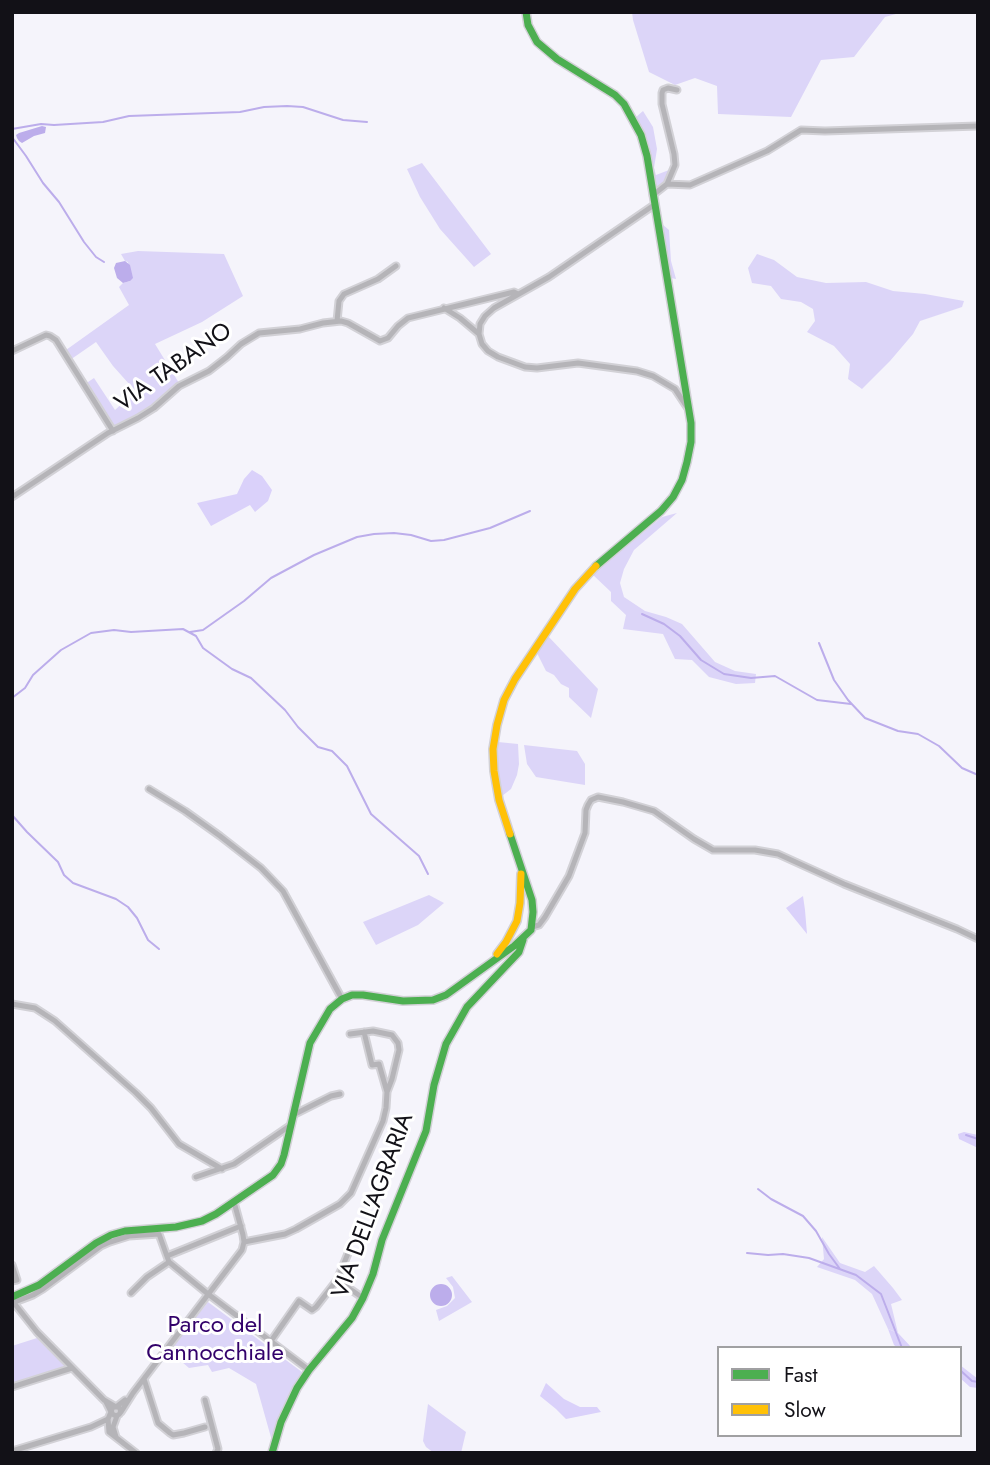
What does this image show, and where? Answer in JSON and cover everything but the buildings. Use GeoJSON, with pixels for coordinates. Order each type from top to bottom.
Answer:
{"type":"FeatureCollection","features":[{"type":"Feature","properties":{"kind":"main road"},"geometry":{"type":"LineString","coordinates":[[13,1301],[96,1243],[125,1231],[191,1225],[216,1214],[264,1183],[281,1164],[310,1043],[330,1009],[342,999],[363,995],[402,1001],[433,1000],[446,995],[514,946],[529,930],[533,912],[532,900],[499,800],[494,771],[493,749],[504,701],[515,679],[575,589],[591,570],[653,518],[673,497],[682,480],[690,452],[691,432],[647,156],[640,135],[624,104],[615,95],[544,49],[531,33],[526,12]]}},
{"type":"Feature","properties":{"kind":"main road"},"geometry":{"type":"LineString","coordinates":[[492,960],[516,923],[522,869]]}},
{"type":"Feature","properties":{"kind":"main road"},"geometry":{"type":"LineString","coordinates":[[516,923],[524,918],[529,920],[529,930]]}},
{"type":"Feature","properties":{"kind":"main road","name":"VIA DELL'AGRARIA"},"geometry":{"type":"LineString","coordinates":[[272,1453],[281,1422],[297,1388],[352,1318],[363,1298],[382,1240],[426,1131],[434,1085],[446,1044],[467,1007],[519,952],[529,930]]}},
{"type":"Feature","properties":{"kind":"street"},"geometry":{"type":"LineString","coordinates":[[653,195],[667,184],[675,165],[662,93],[665,89],[677,90]]}},
{"type":"Feature","properties":{"kind":"street"},"geometry":{"type":"LineString","coordinates":[[667,184],[690,185],[767,151],[801,130],[978,126]]}},
{"type":"Feature","properties":{"kind":"street"},"geometry":{"type":"LineString","coordinates":[[654,205],[549,277],[494,308],[485,316],[479,334],[488,351],[525,367],[578,363],[637,371],[672,386],[686,388]]}},
{"type":"Feature","properties":{"kind":"street"},"geometry":{"type":"LineString","coordinates":[[396,265],[379,279],[344,294],[339,301],[337,321],[348,323],[380,341],[388,338],[408,318],[514,292],[518,295]]}},
{"type":"Feature","properties":{"kind":"street"},"geometry":{"type":"LineString","coordinates":[[444,308],[479,334]]}},
{"type":"Feature","properties":{"kind":"street","name":"VIA TABANO"},"geometry":{"type":"LineString","coordinates":[[12,497],[108,433],[154,408],[178,386],[209,370],[259,333],[300,329],[337,321]]}},
{"type":"Feature","properties":{"kind":"street"},"geometry":{"type":"LineString","coordinates":[[12,351],[46,335],[50,336],[113,431]]}},
{"type":"Feature","properties":{"kind":"street"},"geometry":{"type":"LineString","coordinates":[[672,386],[683,373]]}},
{"type":"Feature","properties":{"kind":"street"},"geometry":{"type":"LineString","coordinates":[[672,386],[689,409]]}},
{"type":"Feature","properties":{"kind":"street"},"geometry":{"type":"LineString","coordinates":[[149,789],[220,836],[261,868],[283,891],[342,999]]}},
{"type":"Feature","properties":{"kind":"street"},"geometry":{"type":"LineString","coordinates":[[516,923],[519,933],[538,925],[545,917],[569,876],[585,833],[588,805],[591,800],[602,798],[654,811],[713,850],[755,850],[778,854],[978,939]]}},
{"type":"Feature","properties":{"kind":"street"},"geometry":{"type":"LineString","coordinates":[[12,1004],[34,1008],[55,1021],[136,1093],[179,1144],[222,1169]]}},
{"type":"Feature","properties":{"kind":"street"},"geometry":{"type":"LineString","coordinates":[[244,1242],[285,1234],[296,1229],[340,1204],[351,1193],[383,1121],[387,1092],[399,1050],[392,1035],[373,1031],[350,1034]]}},
{"type":"Feature","properties":{"kind":"street"},"geometry":{"type":"LineString","coordinates":[[364,1032],[372,1065],[379,1064],[387,1092]]}},
{"type":"Feature","properties":{"kind":"street"},"geometry":{"type":"LineString","coordinates":[[293,1115],[340,1094]]}},
{"type":"Feature","properties":{"kind":"street"},"geometry":{"type":"LineString","coordinates":[[196,1177],[222,1169],[246,1157],[291,1125]]}},
{"type":"Feature","properties":{"kind":"street"},"geometry":{"type":"LineString","coordinates":[[12,1451],[111,1419],[242,1250],[244,1242],[234,1202]]}},
{"type":"Feature","properties":{"kind":"street"},"geometry":{"type":"LineString","coordinates":[[131,1293],[168,1259],[241,1226]]}},
{"type":"Feature","properties":{"kind":"street"},"geometry":{"type":"LineString","coordinates":[[116,1437],[104,1400],[37,1332],[13,1301],[43,1289],[110,1242],[129,1236],[159,1234],[168,1259],[208,1294],[309,1370]]}},
{"type":"Feature","properties":{"kind":"street"},"geometry":{"type":"LineString","coordinates":[[271,1341],[299,1301],[312,1310],[317,1307],[337,1280],[349,1251]]}},
{"type":"Feature","properties":{"kind":"street"},"geometry":{"type":"LineString","coordinates":[[12,1265],[16,1280],[12,1281]]}},
{"type":"Feature","properties":{"kind":"street"},"geometry":{"type":"LineString","coordinates":[[337,1280],[363,1298]]}},
{"type":"Feature","properties":{"kind":"street"},"geometry":{"type":"LineString","coordinates":[[12,1387],[72,1368]]}},
{"type":"Feature","properties":{"kind":"street"},"geometry":{"type":"LineString","coordinates":[[144,1379],[158,1423],[173,1434],[205,1427]]}},
{"type":"Feature","properties":{"kind":"street"},"geometry":{"type":"LineString","coordinates":[[205,1400],[218,1450],[216,1453]]}},
{"type":"Feature","properties":{"kind":"street"},"geometry":{"type":"LineString","coordinates":[[91,1427],[111,1419]]}},
{"type":"Feature","properties":{"kind":"street"},"geometry":{"type":"LineString","coordinates":[[111,1419],[116,1437],[136,1453]]}},
{"type":"Feature","properties":{"kind":"green space"},"geometry":{"type":"Polygon","coordinates":[[[632,12],[903,12],[885,17],[854,57],[821,60],[791,117],[718,114],[717,86],[695,78],[675,85],[649,72],[632,12]]]}},
{"type":"Feature","properties":{"kind":"green space"},"geometry":{"type":"Polygon","coordinates":[[[643,111],[653,127],[657,149],[654,168],[656,175],[669,170],[673,164],[669,176],[657,189],[649,146],[636,117],[643,111]]]}},
{"type":"Feature","properties":{"kind":"green space"},"geometry":{"type":"Polygon","coordinates":[[[422,163],[491,254],[474,267],[440,229],[420,197],[407,169],[422,163]]]}},
{"type":"Feature","properties":{"kind":"green space"},"geometry":{"type":"Polygon","coordinates":[[[662,224],[669,230],[671,261],[676,279],[671,278],[662,224]]]}},
{"type":"Feature","properties":{"kind":"green space"},"geometry":{"type":"Polygon","coordinates":[[[138,251],[224,254],[243,296],[202,322],[155,344],[179,383],[151,409],[115,428],[85,384],[94,378],[115,410],[129,397],[130,385],[96,342],[70,360],[66,350],[129,305],[119,287],[130,281],[128,262],[121,254],[138,251]]]}},
{"type":"Feature","properties":{"kind":"green space"},"geometry":{"type":"Polygon","coordinates":[[[757,254],[774,260],[797,277],[826,283],[866,282],[893,291],[964,301],[962,307],[920,321],[913,334],[890,361],[862,389],[848,379],[850,364],[834,346],[807,332],[815,321],[813,309],[801,302],[781,299],[771,286],[752,283],[748,268],[757,254]]]}},
{"type":"Feature","properties":{"kind":"green space"},"geometry":{"type":"Polygon","coordinates":[[[677,513],[634,550],[620,583],[624,597],[645,611],[682,624],[715,662],[735,671],[756,674],[755,683],[736,684],[709,677],[692,660],[675,659],[663,634],[623,629],[626,615],[611,601],[611,592],[592,574],[662,517],[677,513]]]}},
{"type":"Feature","properties":{"kind":"green space"},"geometry":{"type":"Polygon","coordinates":[[[548,636],[598,689],[591,718],[569,697],[569,688],[546,671],[537,653],[548,636]]]}},
{"type":"Feature","properties":{"kind":"green space"},"geometry":{"type":"Polygon","coordinates":[[[498,742],[518,744],[517,775],[511,789],[502,796],[497,761],[498,742]]]}},
{"type":"Feature","properties":{"kind":"green space"},"geometry":{"type":"Polygon","coordinates":[[[524,745],[577,751],[585,764],[585,785],[536,777],[527,764],[524,745]]]}},
{"type":"Feature","properties":{"kind":"green space"},"geometry":{"type":"Polygon","coordinates":[[[429,895],[444,903],[418,925],[376,945],[363,922],[429,895]]]}},
{"type":"Feature","properties":{"kind":"green space"},"geometry":{"type":"Polygon","coordinates":[[[822,1237],[840,1263],[865,1272],[874,1266],[893,1288],[902,1300],[891,1304],[898,1333],[888,1329],[872,1294],[855,1280],[817,1267],[824,1259],[822,1237]]]}},
{"type":"Feature","properties":{"kind":"green space"},"geometry":{"type":"Polygon","coordinates":[[[452,1276],[472,1302],[439,1321],[436,1310],[447,1306],[455,1298],[453,1287],[446,1278],[452,1276]]]}},
{"type":"Feature","properties":{"kind":"green space","name":"Parco del Cannocchiale"},"geometry":{"type":"Polygon","coordinates":[[[208,1302],[302,1372],[283,1408],[272,1441],[256,1384],[229,1368],[212,1372],[208,1365],[189,1368],[169,1351],[208,1302]]]}},
{"type":"Feature","properties":{"kind":"green space"},"geometry":{"type":"Polygon","coordinates":[[[37,1338],[67,1368],[12,1385],[12,1346],[37,1338]]]}},
{"type":"Feature","properties":{"kind":"green space"},"geometry":{"type":"Polygon","coordinates":[[[428,1404],[466,1432],[461,1453],[434,1453],[426,1447],[423,1441],[428,1404]]]}},
{"type":"Feature","properties":{"kind":"shaded area"},"geometry":{"type":"Polygon","coordinates":[[[46,127],[45,133],[22,143],[17,138],[19,133],[46,127]]]}},
{"type":"Feature","properties":{"kind":"shaded area"},"geometry":{"type":"Polygon","coordinates":[[[125,261],[130,265],[133,278],[123,283],[117,278],[114,268],[116,263],[125,261]]]}},
{"type":"Feature","properties":{"kind":"shaded area"},"geometry":{"type":"Polygon","coordinates":[[[252,470],[262,476],[272,490],[268,501],[255,512],[250,505],[211,526],[197,503],[237,494],[252,470]]]}},
{"type":"Feature","properties":{"kind":"shaded area"},"geometry":{"type":"Polygon","coordinates":[[[803,896],[805,910],[807,934],[786,908],[803,896]]]}},
{"type":"Feature","properties":{"kind":"shaded area"},"geometry":{"type":"Polygon","coordinates":[[[964,1132],[978,1135],[978,1148],[959,1139],[958,1134],[964,1132]]]}},
{"type":"Feature","properties":{"kind":"shaded area"},"geometry":{"type":"Polygon","coordinates":[[[441,1284],[449,1287],[452,1295],[449,1303],[441,1306],[433,1303],[430,1295],[433,1287],[441,1284]]]}},
{"type":"Feature","properties":{"kind":"shaded area"},"geometry":{"type":"Polygon","coordinates":[[[888,1329],[898,1333],[910,1346],[894,1345],[888,1329]]]}},
{"type":"Feature","properties":{"kind":"shaded area"},"geometry":{"type":"Polygon","coordinates":[[[962,1367],[978,1379],[978,1388],[970,1387],[962,1380],[962,1367]]]}},
{"type":"Feature","properties":{"kind":"shaded area"},"geometry":{"type":"Polygon","coordinates":[[[546,1383],[564,1399],[580,1407],[597,1407],[601,1412],[566,1419],[540,1396],[546,1383]]]}},
{"type":"Feature","properties":{"kind":"waterway"},"geometry":{"type":"LineString","coordinates":[[12,129],[41,124],[103,122],[129,116],[240,112],[287,106],[303,107],[343,120],[367,122]]}},
{"type":"Feature","properties":{"kind":"waterway"},"geometry":{"type":"LineString","coordinates":[[12,137],[84,242],[96,257],[104,262]]}},
{"type":"Feature","properties":{"kind":"waterway"},"geometry":{"type":"LineString","coordinates":[[190,632],[203,630],[271,578],[314,555],[357,537],[394,533],[431,541],[444,540],[490,528],[530,511]]}},
{"type":"Feature","properties":{"kind":"waterway"},"geometry":{"type":"LineString","coordinates":[[642,614],[664,624],[680,636],[701,660],[724,674],[751,678],[775,676],[817,700],[851,704]]}},
{"type":"Feature","properties":{"kind":"waterway"},"geometry":{"type":"LineString","coordinates":[[12,698],[61,650],[91,633],[183,629],[196,636],[203,648],[232,669],[251,678],[285,710],[318,747],[332,751],[347,766],[371,814],[419,856],[428,874]]}},
{"type":"Feature","properties":{"kind":"waterway"},"geometry":{"type":"LineString","coordinates":[[819,643],[834,680],[865,718],[898,731],[918,734],[939,746],[962,768],[978,775]]}},
{"type":"Feature","properties":{"kind":"waterway"},"geometry":{"type":"LineString","coordinates":[[12,815],[58,862],[64,875],[73,883],[116,899],[128,907],[148,940],[159,949]]}},
{"type":"Feature","properties":{"kind":"waterway"},"geometry":{"type":"LineString","coordinates":[[966,1135],[978,1139]]}},
{"type":"Feature","properties":{"kind":"waterway"},"geometry":{"type":"LineString","coordinates":[[758,1189],[803,1216],[840,1269]]}},
{"type":"Feature","properties":{"kind":"waterway"},"geometry":{"type":"LineString","coordinates":[[747,1253],[809,1258],[856,1275],[881,1294],[901,1346]]}},
{"type":"Feature","properties":{"kind":"waterway"},"geometry":{"type":"LineString","coordinates":[[962,1372],[972,1381],[978,1382]]}},
{"type":"Feature","properties":{"kind":"traffic: fast"},"geometry":{"type":"LineString","coordinates":[[526,12],[528,25],[537,42],[557,59],[615,95],[624,104],[641,135],[647,156],[691,423],[687,462],[673,497],[661,511],[596,566]]}},
{"type":"Feature","properties":{"kind":"traffic: fast"},"geometry":{"type":"LineString","coordinates":[[12,1297],[39,1285],[111,1235],[202,1221],[273,1175],[284,1155],[310,1043],[330,1009],[352,995],[403,1001],[433,1000],[446,995],[514,946],[531,930],[532,900],[510,834]]}},
{"type":"Feature","properties":{"kind":"traffic: fast"},"geometry":{"type":"LineString","coordinates":[[272,1453],[281,1422],[297,1388],[352,1318],[363,1298],[382,1240],[426,1131],[434,1085],[446,1044],[467,1007],[519,952],[523,940]]}},
{"type":"Feature","properties":{"kind":"traffic: slow"},"geometry":{"type":"LineString","coordinates":[[510,834],[499,800],[493,749],[504,700],[575,589],[596,566]]}},
{"type":"Feature","properties":{"kind":"traffic: slow"},"geometry":{"type":"LineString","coordinates":[[497,954],[517,921],[521,874]]}}]}
